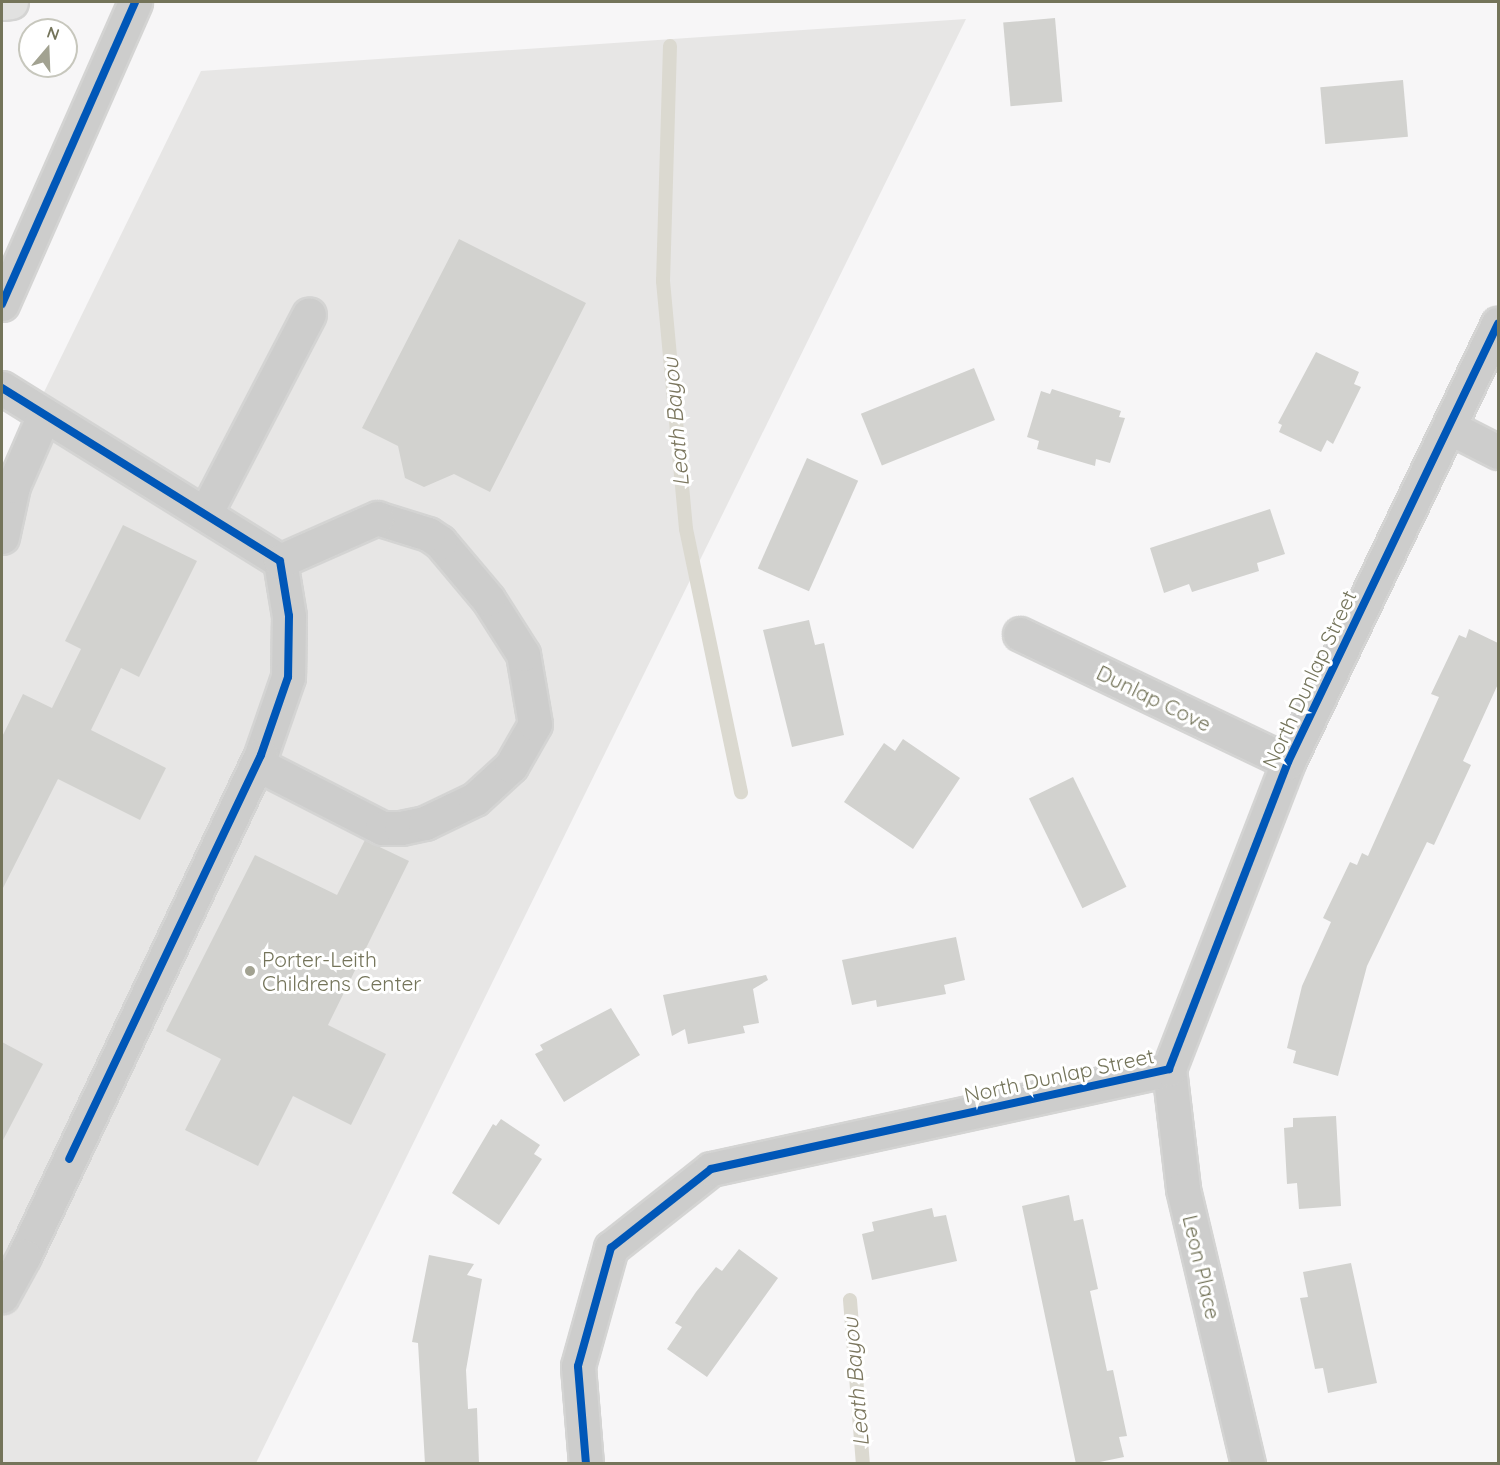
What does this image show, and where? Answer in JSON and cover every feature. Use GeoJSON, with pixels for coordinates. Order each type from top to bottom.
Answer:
{"type":"FeatureCollection","features":[{"type":"Feature","properties":{"kind":"main road"},"geometry":{"type":"LineString","coordinates":[[2,3],[11,2]]}},
{"type":"Feature","properties":{"kind":"street"},"geometry":{"type":"LineString","coordinates":[[2,304],[135,2]]}},
{"type":"Feature","properties":{"kind":"street"},"geometry":{"type":"LineString","coordinates":[[206,514],[309,314]]}},
{"type":"Feature","properties":{"kind":"street","name":"North Dunlap Street"},"geometry":{"type":"LineString","coordinates":[[586,1464],[578,1366],[611,1248],[711,1169],[1169,1069],[1288,762],[1498,324]]}},
{"type":"Feature","properties":{"kind":"street"},"geometry":{"type":"LineString","coordinates":[[2,388],[280,561],[289,616],[288,677],[257,764],[24,1256],[2,1296]]}},
{"type":"Feature","properties":{"kind":"street"},"geometry":{"type":"LineString","coordinates":[[2,537],[13,486],[44,415]]}},
{"type":"Feature","properties":{"kind":"street"},"geometry":{"type":"LineString","coordinates":[[1449,427],[1498,452]]}},
{"type":"Feature","properties":{"kind":"street"},"geometry":{"type":"LineString","coordinates":[[257,764],[382,828],[401,828],[425,823],[475,799],[511,766],[535,724],[523,654],[488,599],[440,542],[428,534],[376,518],[280,561]]}},
{"type":"Feature","properties":{"kind":"street","name":"Dunlap Cove"},"geometry":{"type":"LineString","coordinates":[[1020,634],[1288,762]]}},
{"type":"Feature","properties":{"kind":"street","name":"Leon Place"},"geometry":{"type":"LineString","coordinates":[[1169,1069],[1183,1189],[1248,1464]]}},
{"type":"Feature","properties":{"kind":"shaded area","name":"Porter-Leith Childrens Center"},"geometry":{"type":"Polygon","coordinates":[[[966,19],[256,1463],[2,1463],[2,478],[201,71],[966,19]]]}},
{"type":"Feature","properties":{"kind":"building"},"geometry":{"type":"Polygon","coordinates":[[[1055,18],[1062,102],[1011,106],[1003,23],[1055,18]]]}},
{"type":"Feature","properties":{"kind":"building"},"geometry":{"type":"Polygon","coordinates":[[[1403,80],[1408,137],[1325,144],[1320,87],[1403,80]]]}},
{"type":"Feature","properties":{"kind":"building"},"geometry":{"type":"Polygon","coordinates":[[[459,239],[586,303],[490,492],[454,474],[424,487],[405,478],[398,446],[362,428],[459,239]]]}},
{"type":"Feature","properties":{"kind":"building"},"geometry":{"type":"Polygon","coordinates":[[[1316,352],[1359,372],[1354,384],[1361,387],[1333,444],[1327,440],[1321,452],[1279,432],[1282,425],[1278,423],[1316,352]]]}},
{"type":"Feature","properties":{"kind":"building"},"geometry":{"type":"Polygon","coordinates":[[[974,368],[995,420],[882,466],[861,414],[974,368]]]}},
{"type":"Feature","properties":{"kind":"building"},"geometry":{"type":"Polygon","coordinates":[[[1052,389],[1121,411],[1119,417],[1125,418],[1110,463],[1096,459],[1095,466],[1037,449],[1039,441],[1027,437],[1041,391],[1050,394],[1052,389]]]}},
{"type":"Feature","properties":{"kind":"building"},"geometry":{"type":"Polygon","coordinates":[[[807,458],[858,481],[809,591],[758,569],[807,458]]]}},
{"type":"Feature","properties":{"kind":"building"},"geometry":{"type":"Polygon","coordinates":[[[1270,509],[1285,554],[1257,563],[1259,571],[1192,592],[1189,584],[1164,593],[1150,548],[1270,509]]]}},
{"type":"Feature","properties":{"kind":"building"},"geometry":{"type":"Polygon","coordinates":[[[123,525],[197,561],[139,677],[121,668],[91,730],[166,768],[140,820],[58,779],[2,890],[2,737],[23,694],[52,708],[81,649],[65,641],[123,525]]]}},
{"type":"Feature","properties":{"kind":"building"},"geometry":{"type":"Polygon","coordinates":[[[809,620],[815,645],[824,643],[844,735],[792,747],[763,630],[809,620]]]}},
{"type":"Feature","properties":{"kind":"building"},"geometry":{"type":"Polygon","coordinates":[[[1469,629],[1498,643],[1498,684],[1463,761],[1471,765],[1434,845],[1427,842],[1367,966],[1338,1076],[1293,1063],[1296,1051],[1287,1048],[1302,986],[1331,922],[1323,918],[1350,862],[1357,865],[1362,853],[1368,856],[1439,697],[1431,694],[1459,635],[1466,638],[1469,629]]]}},
{"type":"Feature","properties":{"kind":"building"},"geometry":{"type":"Polygon","coordinates":[[[903,739],[960,778],[913,849],[844,802],[884,743],[895,751],[903,739]]]}},
{"type":"Feature","properties":{"kind":"building"},"geometry":{"type":"Polygon","coordinates":[[[1073,777],[1126,887],[1082,908],[1029,798],[1073,777]]]}},
{"type":"Feature","properties":{"kind":"building"},"geometry":{"type":"Polygon","coordinates":[[[365,840],[409,861],[328,1025],[386,1054],[351,1125],[293,1096],[258,1166],[185,1130],[221,1059],[166,1031],[255,855],[337,895],[365,840]]]}},
{"type":"Feature","properties":{"kind":"building"},"geometry":{"type":"Polygon","coordinates":[[[956,937],[965,980],[944,985],[946,994],[877,1007],[876,1000],[852,1005],[842,960],[956,937]]]}},
{"type":"Feature","properties":{"kind":"building"},"geometry":{"type":"Polygon","coordinates":[[[766,975],[768,980],[753,989],[759,1023],[743,1026],[745,1033],[688,1044],[685,1029],[672,1036],[663,995],[766,975]]]}},
{"type":"Feature","properties":{"kind":"building"},"geometry":{"type":"Polygon","coordinates":[[[611,1008],[640,1055],[564,1102],[535,1054],[543,1050],[540,1045],[611,1008]]]}},
{"type":"Feature","properties":{"kind":"building"},"geometry":{"type":"Polygon","coordinates":[[[2,1042],[43,1064],[2,1142],[2,1042]]]}},
{"type":"Feature","properties":{"kind":"building"},"geometry":{"type":"Polygon","coordinates":[[[1336,1116],[1341,1206],[1299,1209],[1297,1183],[1287,1184],[1284,1128],[1293,1127],[1293,1118],[1336,1116]]]}},
{"type":"Feature","properties":{"kind":"building"},"geometry":{"type":"Polygon","coordinates":[[[501,1119],[540,1145],[534,1154],[542,1159],[499,1225],[452,1193],[493,1124],[496,1126],[501,1119]]]}},
{"type":"Feature","properties":{"kind":"building"},"geometry":{"type":"Polygon","coordinates":[[[1069,1195],[1074,1221],[1083,1219],[1098,1289],[1090,1291],[1107,1371],[1113,1370],[1127,1436],[1119,1437],[1124,1457],[1090,1464],[1076,1464],[1022,1206],[1069,1195]]]}},
{"type":"Feature","properties":{"kind":"building"},"geometry":{"type":"Polygon","coordinates":[[[932,1208],[934,1217],[946,1215],[957,1261],[872,1280],[862,1234],[874,1231],[872,1222],[932,1208]]]}},
{"type":"Feature","properties":{"kind":"building"},"geometry":{"type":"Polygon","coordinates":[[[739,1249],[778,1278],[707,1377],[667,1349],[682,1327],[675,1323],[696,1292],[716,1267],[722,1271],[739,1249]]]}},
{"type":"Feature","properties":{"kind":"building"},"geometry":{"type":"Polygon","coordinates":[[[429,1255],[474,1264],[467,1275],[482,1279],[466,1370],[468,1409],[477,1408],[479,1464],[425,1464],[418,1343],[412,1342],[429,1255]]]}},
{"type":"Feature","properties":{"kind":"building"},"geometry":{"type":"Polygon","coordinates":[[[1351,1263],[1377,1383],[1328,1393],[1323,1368],[1315,1369],[1300,1298],[1308,1297],[1303,1272],[1351,1263]]]}},
{"type":"Feature","properties":{"kind":"waterway","name":"Leath Bayou"},"geometry":{"type":"LineString","coordinates":[[670,46],[663,281],[686,529],[741,792]]}},
{"type":"Feature","properties":{"kind":"waterway","name":"Leath Bayou"},"geometry":{"type":"LineString","coordinates":[[850,1300],[863,1464]]}},
{"type":"Feature","properties":{"kind":"cycle path"},"geometry":{"type":"LineString","coordinates":[[2,304],[135,2]]}},
{"type":"Feature","properties":{"kind":"cycle path"},"geometry":{"type":"LineString","coordinates":[[586,1464],[578,1366],[611,1248],[711,1169],[1169,1069],[1288,762],[1498,324]]}},
{"type":"Feature","properties":{"kind":"cycle path"},"geometry":{"type":"LineString","coordinates":[[2,388],[280,561],[289,616],[288,677],[261,755],[69,1159]]}},
{"type":"Feature","properties":{"kind":"place","name":"Porter-Leith Childrens Center"},"geometry":{"type":"Point","coordinates":[250,971]}}]}
